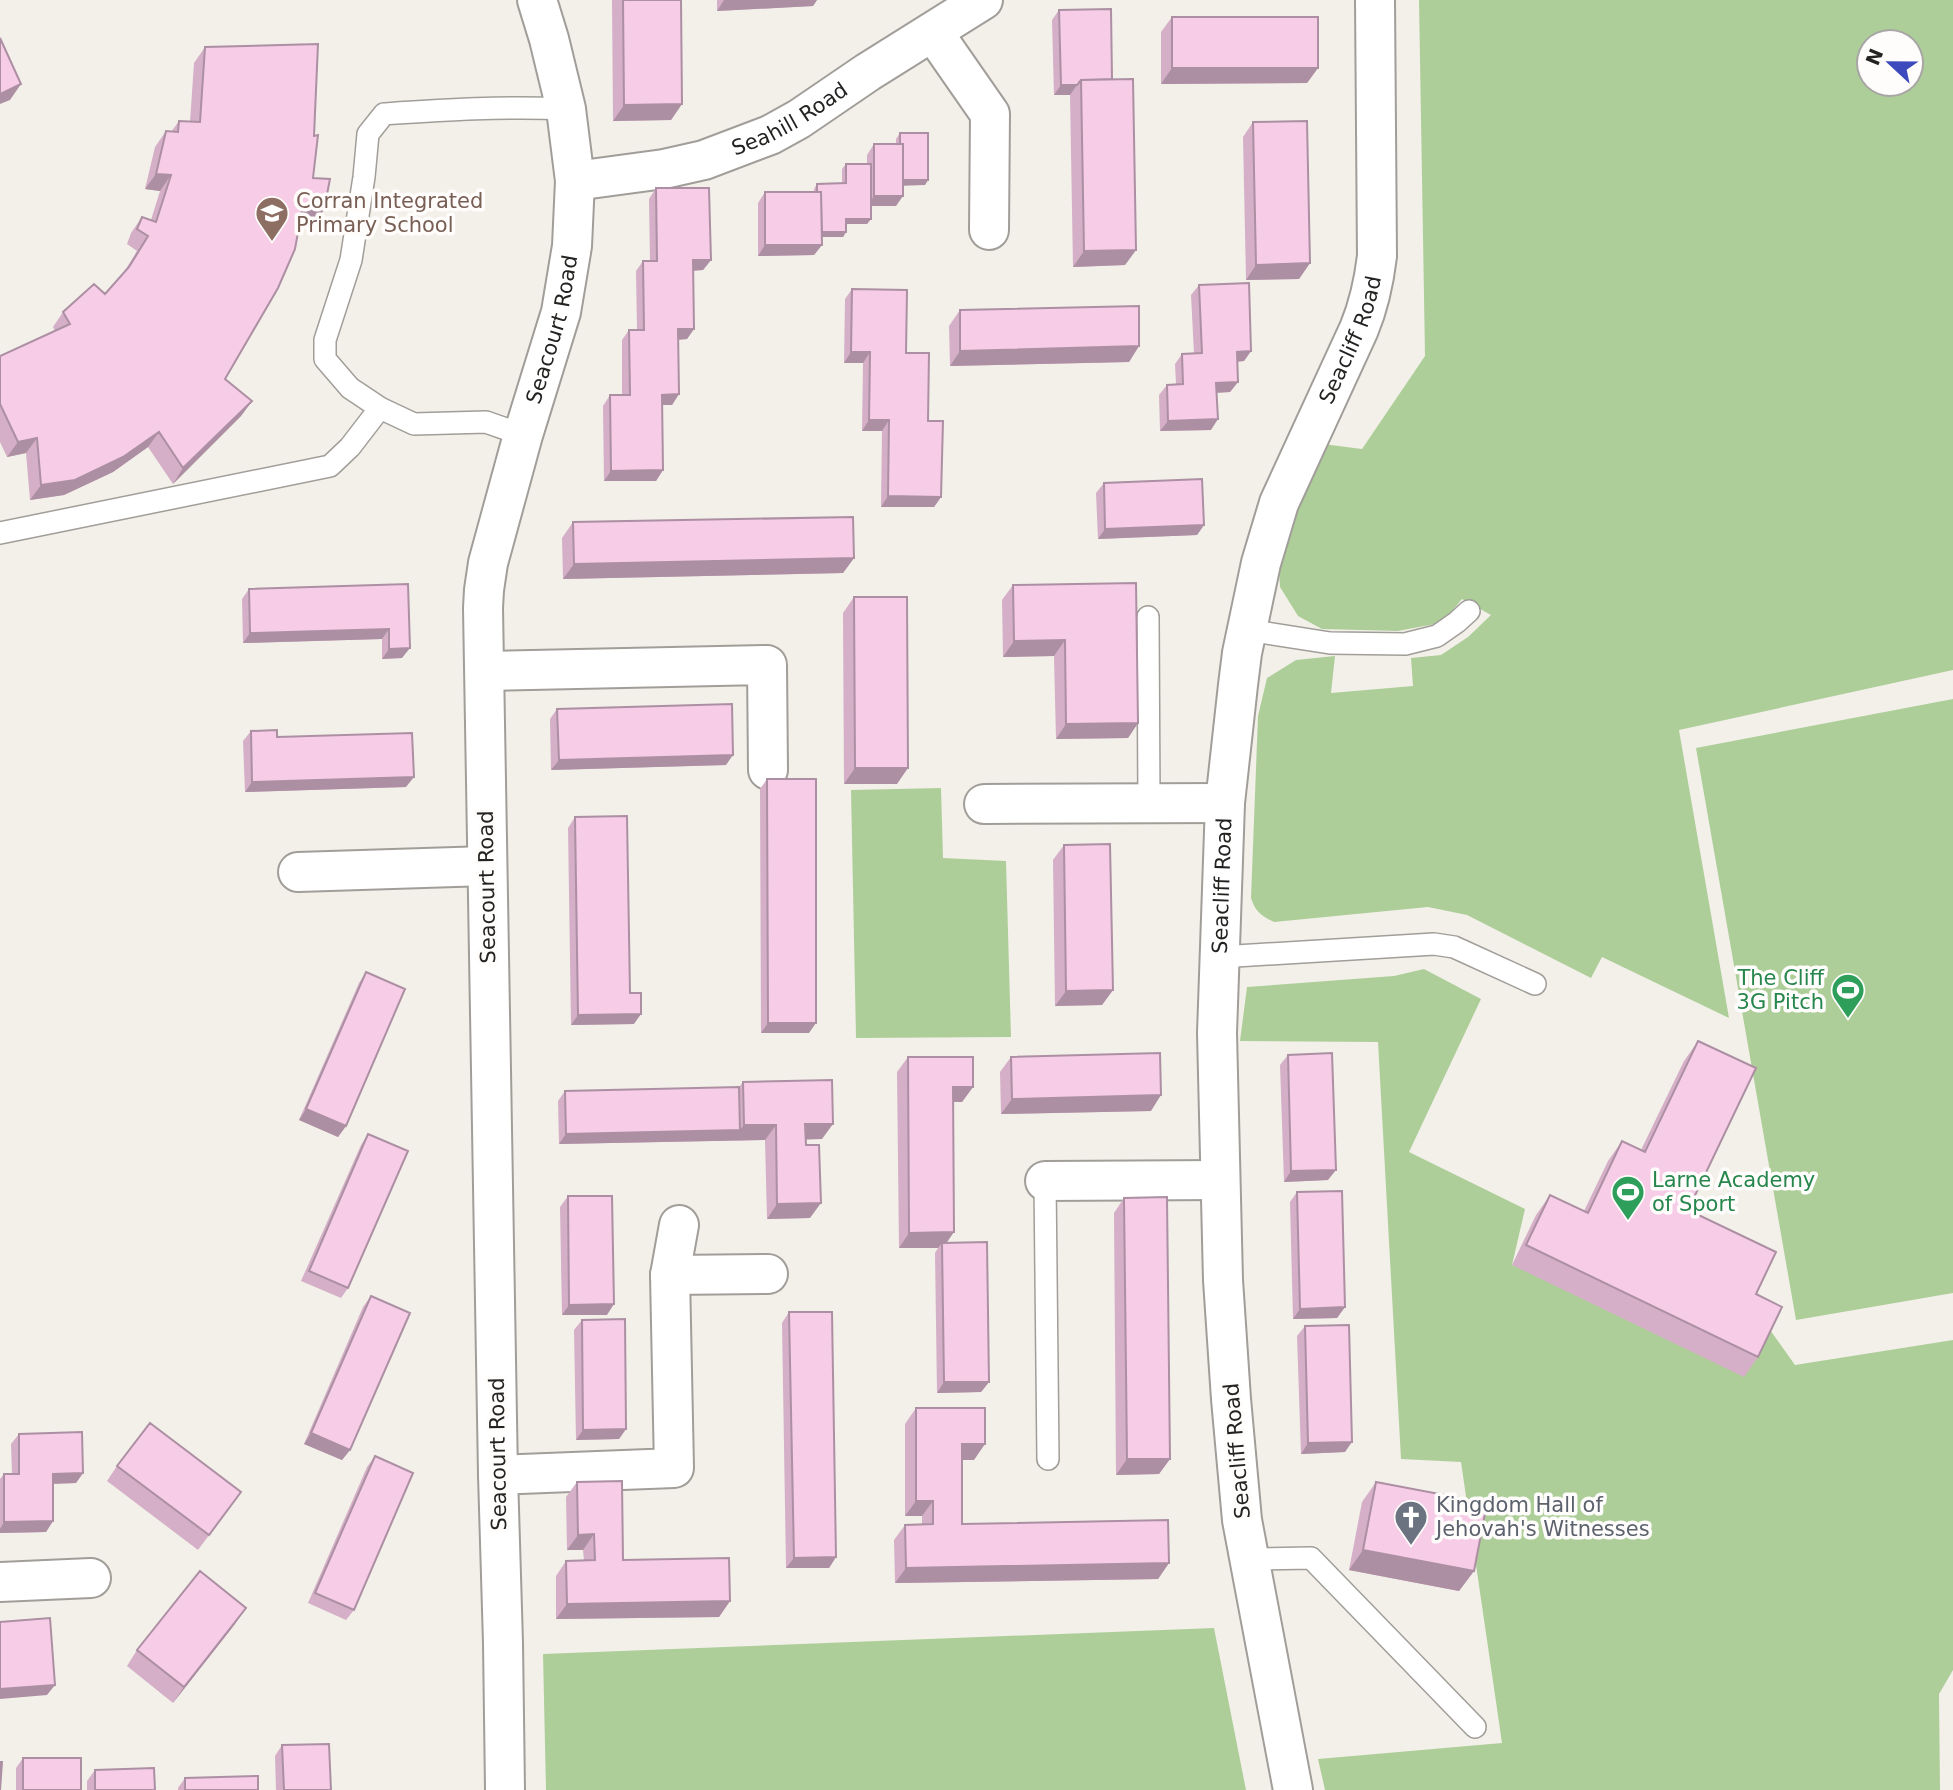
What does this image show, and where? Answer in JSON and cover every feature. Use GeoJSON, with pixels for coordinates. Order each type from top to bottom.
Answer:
{"type":"FeatureCollection","features":[{"type":"Feature","properties":{"kind":"street","name":"Seacourt Road"},"geometry":{"type":"LineString","coordinates":[[505,1790],[484,590],[500,517],[561,312],[572,246],[575,181],[566,109],[537,0]]}},
{"type":"Feature","properties":{"kind":"street","name":"Seahill Road"},"geometry":{"type":"LineString","coordinates":[[575,181],[664,169],[704,160],[771,135],[983,0]]}},
{"type":"Feature","properties":{"kind":"street","name":"Seacliff Road"},"geometry":{"type":"LineString","coordinates":[[1293,1790],[1242,1520],[1231,1399],[1223,1280],[1217,1033],[1226,803],[1238,685],[1261,563],[1279,503],[1359,329],[1372,290],[1377,256],[1375,0]]}},
{"type":"Feature","properties":{"kind":"street"},"geometry":{"type":"LineString","coordinates":[[933,33],[990,114],[989,230]]}},
{"type":"Feature","properties":{"kind":"street"},"geometry":{"type":"LineString","coordinates":[[485,671],[767,665],[768,770]]}},
{"type":"Feature","properties":{"kind":"street"},"geometry":{"type":"LineString","coordinates":[[984,804],[1226,803]]}},
{"type":"Feature","properties":{"kind":"street"},"geometry":{"type":"LineString","coordinates":[[298,872],[487,866]]}},
{"type":"Feature","properties":{"kind":"street"},"geometry":{"type":"LineString","coordinates":[[1045,1181],[1220,1180]]}},
{"type":"Feature","properties":{"kind":"street"},"geometry":{"type":"LineString","coordinates":[[498,1475],[674,1468],[670,1275],[680,1225]]}},
{"type":"Feature","properties":{"kind":"street"},"geometry":{"type":"LineString","coordinates":[[670,1275],[768,1274]]}},
{"type":"Feature","properties":{"kind":"street"},"geometry":{"type":"LineString","coordinates":[[0,1582],[91,1578]]}},
{"type":"Feature","properties":{"kind":"lane"},"geometry":{"type":"LineString","coordinates":[[523,435],[486,422],[414,424],[380,408],[350,388],[325,359],[325,340],[351,260],[368,134],[384,114],[450,109],[566,109]]}},
{"type":"Feature","properties":{"kind":"lane"},"geometry":{"type":"LineString","coordinates":[[0,533],[330,466],[350,447],[380,408]]}},
{"type":"Feature","properties":{"kind":"lane"},"geometry":{"type":"LineString","coordinates":[[1247,630],[1330,643],[1405,643],[1437,636],[1469,611]]}},
{"type":"Feature","properties":{"kind":"lane"},"geometry":{"type":"LineString","coordinates":[[1149,617],[1149,803]]}},
{"type":"Feature","properties":{"kind":"lane"},"geometry":{"type":"LineString","coordinates":[[1220,957],[1434,944],[1454,947],[1535,984]]}},
{"type":"Feature","properties":{"kind":"lane"},"geometry":{"type":"LineString","coordinates":[[1045,1181],[1048,1459]]}},
{"type":"Feature","properties":{"kind":"lane"},"geometry":{"type":"LineString","coordinates":[[1250,1559],[1311,1558],[1475,1727]]}},
{"type":"Feature","properties":{"kind":"green space"},"geometry":{"type":"Polygon","coordinates":[[[1419,0],[1953,0],[1953,670],[1679,730],[1729,1018],[1602,957],[1591,978],[1467,915],[1428,907],[1274,922],[1265,918],[1254,906],[1251,898],[1258,716],[1267,678],[1296,660],[1335,656],[1331,693],[1413,686],[1411,658],[1441,655],[1468,637],[1491,615],[1462,599],[1447,617],[1435,624],[1398,631],[1322,629],[1298,616],[1280,587],[1277,543],[1323,444],[1362,449],[1425,356],[1419,0]]]}},
{"type":"Feature","properties":{"kind":"green space","name":"The Cliff 3G Pitch"},"geometry":{"type":"Polygon","coordinates":[[[1953,699],[1953,1293],[1796,1320],[1696,748],[1953,699]]]}},
{"type":"Feature","properties":{"kind":"green space"},"geometry":{"type":"Polygon","coordinates":[[[941,788],[943,858],[1006,861],[1011,1037],[856,1038],[851,790],[941,788]]]}},
{"type":"Feature","properties":{"kind":"green space"},"geometry":{"type":"Polygon","coordinates":[[[1424,969],[1481,999],[1409,1152],[1525,1209],[1512,1265],[1768,1327],[1795,1365],[1953,1340],[1953,1670],[1939,1694],[1940,1790],[1325,1790],[1318,1759],[1502,1743],[1461,1462],[1401,1459],[1378,1042],[1240,1041],[1247,987],[1394,976],[1424,969]]]}},
{"type":"Feature","properties":{"kind":"green space"},"geometry":{"type":"Polygon","coordinates":[[[1214,1628],[1246,1790],[546,1790],[543,1654],[1214,1628]]]}},
{"type":"Feature","properties":{"kind":"building"},"geometry":{"type":"Polygon","coordinates":[[[623,0],[681,0],[682,104],[624,105],[623,0]]]}},
{"type":"Feature","properties":{"kind":"building"},"geometry":{"type":"Polygon","coordinates":[[[1111,9],[1112,79],[1081,80],[1077,85],[1061,85],[1059,10],[1111,9]]]}},
{"type":"Feature","properties":{"kind":"building"},"geometry":{"type":"Polygon","coordinates":[[[1172,17],[1318,17],[1318,68],[1172,68],[1172,17]]]}},
{"type":"Feature","properties":{"kind":"building"},"geometry":{"type":"Polygon","coordinates":[[[0,38],[21,84],[0,94],[0,38]]]}},
{"type":"Feature","properties":{"kind":"building"},"geometry":{"type":"Polygon","coordinates":[[[318,44],[314,136],[318,135],[313,178],[330,179],[324,210],[303,205],[295,249],[278,288],[225,379],[252,401],[183,468],[159,432],[123,457],[75,480],[41,485],[37,438],[18,442],[0,404],[0,356],[70,324],[63,312],[94,284],[105,294],[129,267],[148,236],[137,229],[142,217],[156,222],[171,175],[156,174],[166,131],[178,132],[179,121],[200,122],[205,47],[318,44]]]}},
{"type":"Feature","properties":{"kind":"building"},"geometry":{"type":"Polygon","coordinates":[[[1133,79],[1136,250],[1084,251],[1081,80],[1133,79]]]}},
{"type":"Feature","properties":{"kind":"building"},"geometry":{"type":"Polygon","coordinates":[[[1307,121],[1310,263],[1256,265],[1253,122],[1307,121]]]}},
{"type":"Feature","properties":{"kind":"building"},"geometry":{"type":"Polygon","coordinates":[[[900,133],[928,133],[928,180],[903,180],[903,144],[900,144],[900,133]]]}},
{"type":"Feature","properties":{"kind":"building"},"geometry":{"type":"Polygon","coordinates":[[[874,144],[903,144],[903,196],[874,196],[874,144]]]}},
{"type":"Feature","properties":{"kind":"building"},"geometry":{"type":"Polygon","coordinates":[[[846,164],[871,164],[871,219],[846,219],[846,232],[822,232],[821,192],[817,192],[817,184],[846,183],[846,164]]]}},
{"type":"Feature","properties":{"kind":"building"},"geometry":{"type":"Polygon","coordinates":[[[656,188],[709,188],[711,260],[693,260],[694,329],[678,329],[679,394],[662,395],[663,470],[611,471],[610,395],[630,395],[629,330],[644,330],[643,261],[657,261],[656,188]]]}},
{"type":"Feature","properties":{"kind":"building"},"geometry":{"type":"Polygon","coordinates":[[[765,192],[821,192],[822,245],[765,245],[765,192]]]}},
{"type":"Feature","properties":{"kind":"building"},"geometry":{"type":"Polygon","coordinates":[[[1249,283],[1251,351],[1237,352],[1238,382],[1216,383],[1218,419],[1168,421],[1167,385],[1183,384],[1182,354],[1202,353],[1199,285],[1249,283]]]}},
{"type":"Feature","properties":{"kind":"building"},"geometry":{"type":"Polygon","coordinates":[[[852,289],[907,290],[906,353],[929,353],[928,421],[943,421],[941,497],[888,496],[889,420],[869,420],[870,352],[851,352],[852,289]]]}},
{"type":"Feature","properties":{"kind":"building"},"geometry":{"type":"Polygon","coordinates":[[[1139,306],[1139,346],[960,351],[960,310],[1139,306]]]}},
{"type":"Feature","properties":{"kind":"building"},"geometry":{"type":"Polygon","coordinates":[[[1202,479],[1204,525],[1105,529],[1104,483],[1202,479]]]}},
{"type":"Feature","properties":{"kind":"building"},"geometry":{"type":"Polygon","coordinates":[[[853,517],[854,558],[574,564],[573,522],[853,517]]]}},
{"type":"Feature","properties":{"kind":"building"},"geometry":{"type":"Polygon","coordinates":[[[1136,583],[1138,723],[1066,724],[1065,640],[1014,641],[1013,585],[1136,583]]]}},
{"type":"Feature","properties":{"kind":"building"},"geometry":{"type":"Polygon","coordinates":[[[408,584],[410,648],[389,649],[389,629],[250,633],[249,589],[408,584]]]}},
{"type":"Feature","properties":{"kind":"building"},"geometry":{"type":"Polygon","coordinates":[[[854,597],[907,597],[908,768],[855,768],[854,597]]]}},
{"type":"Feature","properties":{"kind":"building"},"geometry":{"type":"Polygon","coordinates":[[[732,704],[733,755],[559,760],[557,709],[732,704]]]}},
{"type":"Feature","properties":{"kind":"building"},"geometry":{"type":"Polygon","coordinates":[[[277,730],[277,737],[412,733],[414,777],[252,782],[251,731],[277,730]]]}},
{"type":"Feature","properties":{"kind":"building"},"geometry":{"type":"Polygon","coordinates":[[[767,779],[816,779],[816,1023],[768,1023],[767,779]]]}},
{"type":"Feature","properties":{"kind":"building"},"geometry":{"type":"Polygon","coordinates":[[[627,816],[630,993],[641,993],[641,1014],[578,1015],[575,817],[627,816]]]}},
{"type":"Feature","properties":{"kind":"building"},"geometry":{"type":"Polygon","coordinates":[[[1110,844],[1113,990],[1066,991],[1064,845],[1110,844]]]}},
{"type":"Feature","properties":{"kind":"building"},"geometry":{"type":"Polygon","coordinates":[[[366,972],[405,989],[346,1126],[306,1109],[366,972]]]}},
{"type":"Feature","properties":{"kind":"building","name":"Larne Academy of Sport"},"geometry":{"type":"Polygon","coordinates":[[[1698,1041],[1756,1068],[1688,1210],[1776,1252],[1756,1294],[1782,1307],[1758,1357],[1526,1245],[1550,1195],[1588,1213],[1622,1141],[1645,1152],[1698,1041]]]}},
{"type":"Feature","properties":{"kind":"building"},"geometry":{"type":"Polygon","coordinates":[[[1160,1053],[1161,1095],[1012,1099],[1011,1057],[1160,1053]]]}},
{"type":"Feature","properties":{"kind":"building"},"geometry":{"type":"Polygon","coordinates":[[[1332,1053],[1336,1170],[1291,1171],[1288,1055],[1332,1053]]]}},
{"type":"Feature","properties":{"kind":"building"},"geometry":{"type":"Polygon","coordinates":[[[908,1057],[973,1057],[973,1087],[953,1087],[954,1232],[909,1233],[908,1057]]]}},
{"type":"Feature","properties":{"kind":"building"},"geometry":{"type":"Polygon","coordinates":[[[832,1080],[833,1124],[805,1124],[806,1145],[819,1145],[821,1203],[777,1204],[776,1125],[744,1125],[743,1082],[832,1080]]]}},
{"type":"Feature","properties":{"kind":"building"},"geometry":{"type":"Polygon","coordinates":[[[739,1087],[740,1130],[566,1134],[565,1091],[739,1087]]]}},
{"type":"Feature","properties":{"kind":"building"},"geometry":{"type":"Polygon","coordinates":[[[368,1134],[408,1151],[348,1288],[309,1271],[368,1134]]]}},
{"type":"Feature","properties":{"kind":"building"},"geometry":{"type":"Polygon","coordinates":[[[1342,1191],[1345,1307],[1300,1309],[1297,1192],[1342,1191]]]}},
{"type":"Feature","properties":{"kind":"building"},"geometry":{"type":"Polygon","coordinates":[[[568,1196],[612,1196],[614,1304],[569,1305],[568,1196]]]}},
{"type":"Feature","properties":{"kind":"building"},"geometry":{"type":"Polygon","coordinates":[[[1167,1197],[1170,1459],[1127,1459],[1124,1198],[1167,1197]]]}},
{"type":"Feature","properties":{"kind":"building"},"geometry":{"type":"Polygon","coordinates":[[[987,1242],[989,1382],[944,1382],[942,1243],[987,1242]]]}},
{"type":"Feature","properties":{"kind":"building"},"geometry":{"type":"Polygon","coordinates":[[[371,1296],[410,1313],[350,1450],[311,1433],[371,1296]]]}},
{"type":"Feature","properties":{"kind":"building"},"geometry":{"type":"Polygon","coordinates":[[[789,1312],[832,1312],[836,1557],[794,1558],[789,1312]]]}},
{"type":"Feature","properties":{"kind":"building"},"geometry":{"type":"Polygon","coordinates":[[[625,1319],[626,1429],[583,1430],[582,1320],[625,1319]]]}},
{"type":"Feature","properties":{"kind":"building"},"geometry":{"type":"Polygon","coordinates":[[[1349,1325],[1352,1442],[1308,1443],[1305,1326],[1349,1325]]]}},
{"type":"Feature","properties":{"kind":"building"},"geometry":{"type":"Polygon","coordinates":[[[916,1408],[985,1408],[985,1444],[962,1444],[962,1524],[1168,1520],[1169,1563],[906,1568],[905,1525],[933,1524],[933,1501],[916,1501],[916,1408]]]}},
{"type":"Feature","properties":{"kind":"building"},"geometry":{"type":"Polygon","coordinates":[[[150,1423],[241,1492],[209,1535],[117,1466],[150,1423]]]}},
{"type":"Feature","properties":{"kind":"building"},"geometry":{"type":"Polygon","coordinates":[[[82,1432],[83,1473],[53,1474],[53,1521],[4,1522],[4,1474],[19,1474],[19,1434],[82,1432]]]}},
{"type":"Feature","properties":{"kind":"building"},"geometry":{"type":"Polygon","coordinates":[[[375,1456],[413,1473],[354,1610],[315,1593],[375,1456]]]}},
{"type":"Feature","properties":{"kind":"building"},"geometry":{"type":"Polygon","coordinates":[[[622,1481],[623,1560],[729,1558],[730,1601],[567,1604],[566,1561],[595,1560],[594,1534],[578,1535],[577,1482],[622,1481]]]}},
{"type":"Feature","properties":{"kind":"building","name":"Kingdom Hall of Jehovah's Witnesses"},"geometry":{"type":"Polygon","coordinates":[[[1376,1482],[1487,1503],[1474,1571],[1363,1550],[1376,1482]]]}},
{"type":"Feature","properties":{"kind":"building"},"geometry":{"type":"Polygon","coordinates":[[[200,1571],[246,1608],[184,1687],[137,1650],[200,1571]]]}},
{"type":"Feature","properties":{"kind":"building"},"geometry":{"type":"Polygon","coordinates":[[[50,1618],[55,1685],[0,1689],[0,1622],[50,1618]]]}},
{"type":"Feature","properties":{"kind":"building"},"geometry":{"type":"Polygon","coordinates":[[[329,1744],[331,1790],[284,1790],[282,1745],[329,1744]]]}},
{"type":"Feature","properties":{"kind":"building"},"geometry":{"type":"Polygon","coordinates":[[[23,1758],[81,1758],[81,1790],[23,1790],[23,1758]]]}},
{"type":"Feature","properties":{"kind":"building"},"geometry":{"type":"Polygon","coordinates":[[[154,1768],[155,1790],[95,1790],[95,1770],[154,1768]]]}},
{"type":"Feature","properties":{"kind":"building"},"geometry":{"type":"Polygon","coordinates":[[[258,1776],[258,1790],[185,1790],[185,1778],[258,1776]]]}},
{"type":"Feature","properties":{"kind":"place","name":"Corran Integrated Primary School"},"geometry":{"type":"Point","coordinates":[272,243]}},
{"type":"Feature","properties":{"kind":"place","name":"The Cliff 3G Pitch"},"geometry":{"type":"Point","coordinates":[1848,1020]}},
{"type":"Feature","properties":{"kind":"place","name":"Larne Academy of Sport"},"geometry":{"type":"Point","coordinates":[1628,1222]}},
{"type":"Feature","properties":{"kind":"place","name":"Kingdom Hall of Jehovah's Witnesses"},"geometry":{"type":"Point","coordinates":[1411,1547]}}]}
